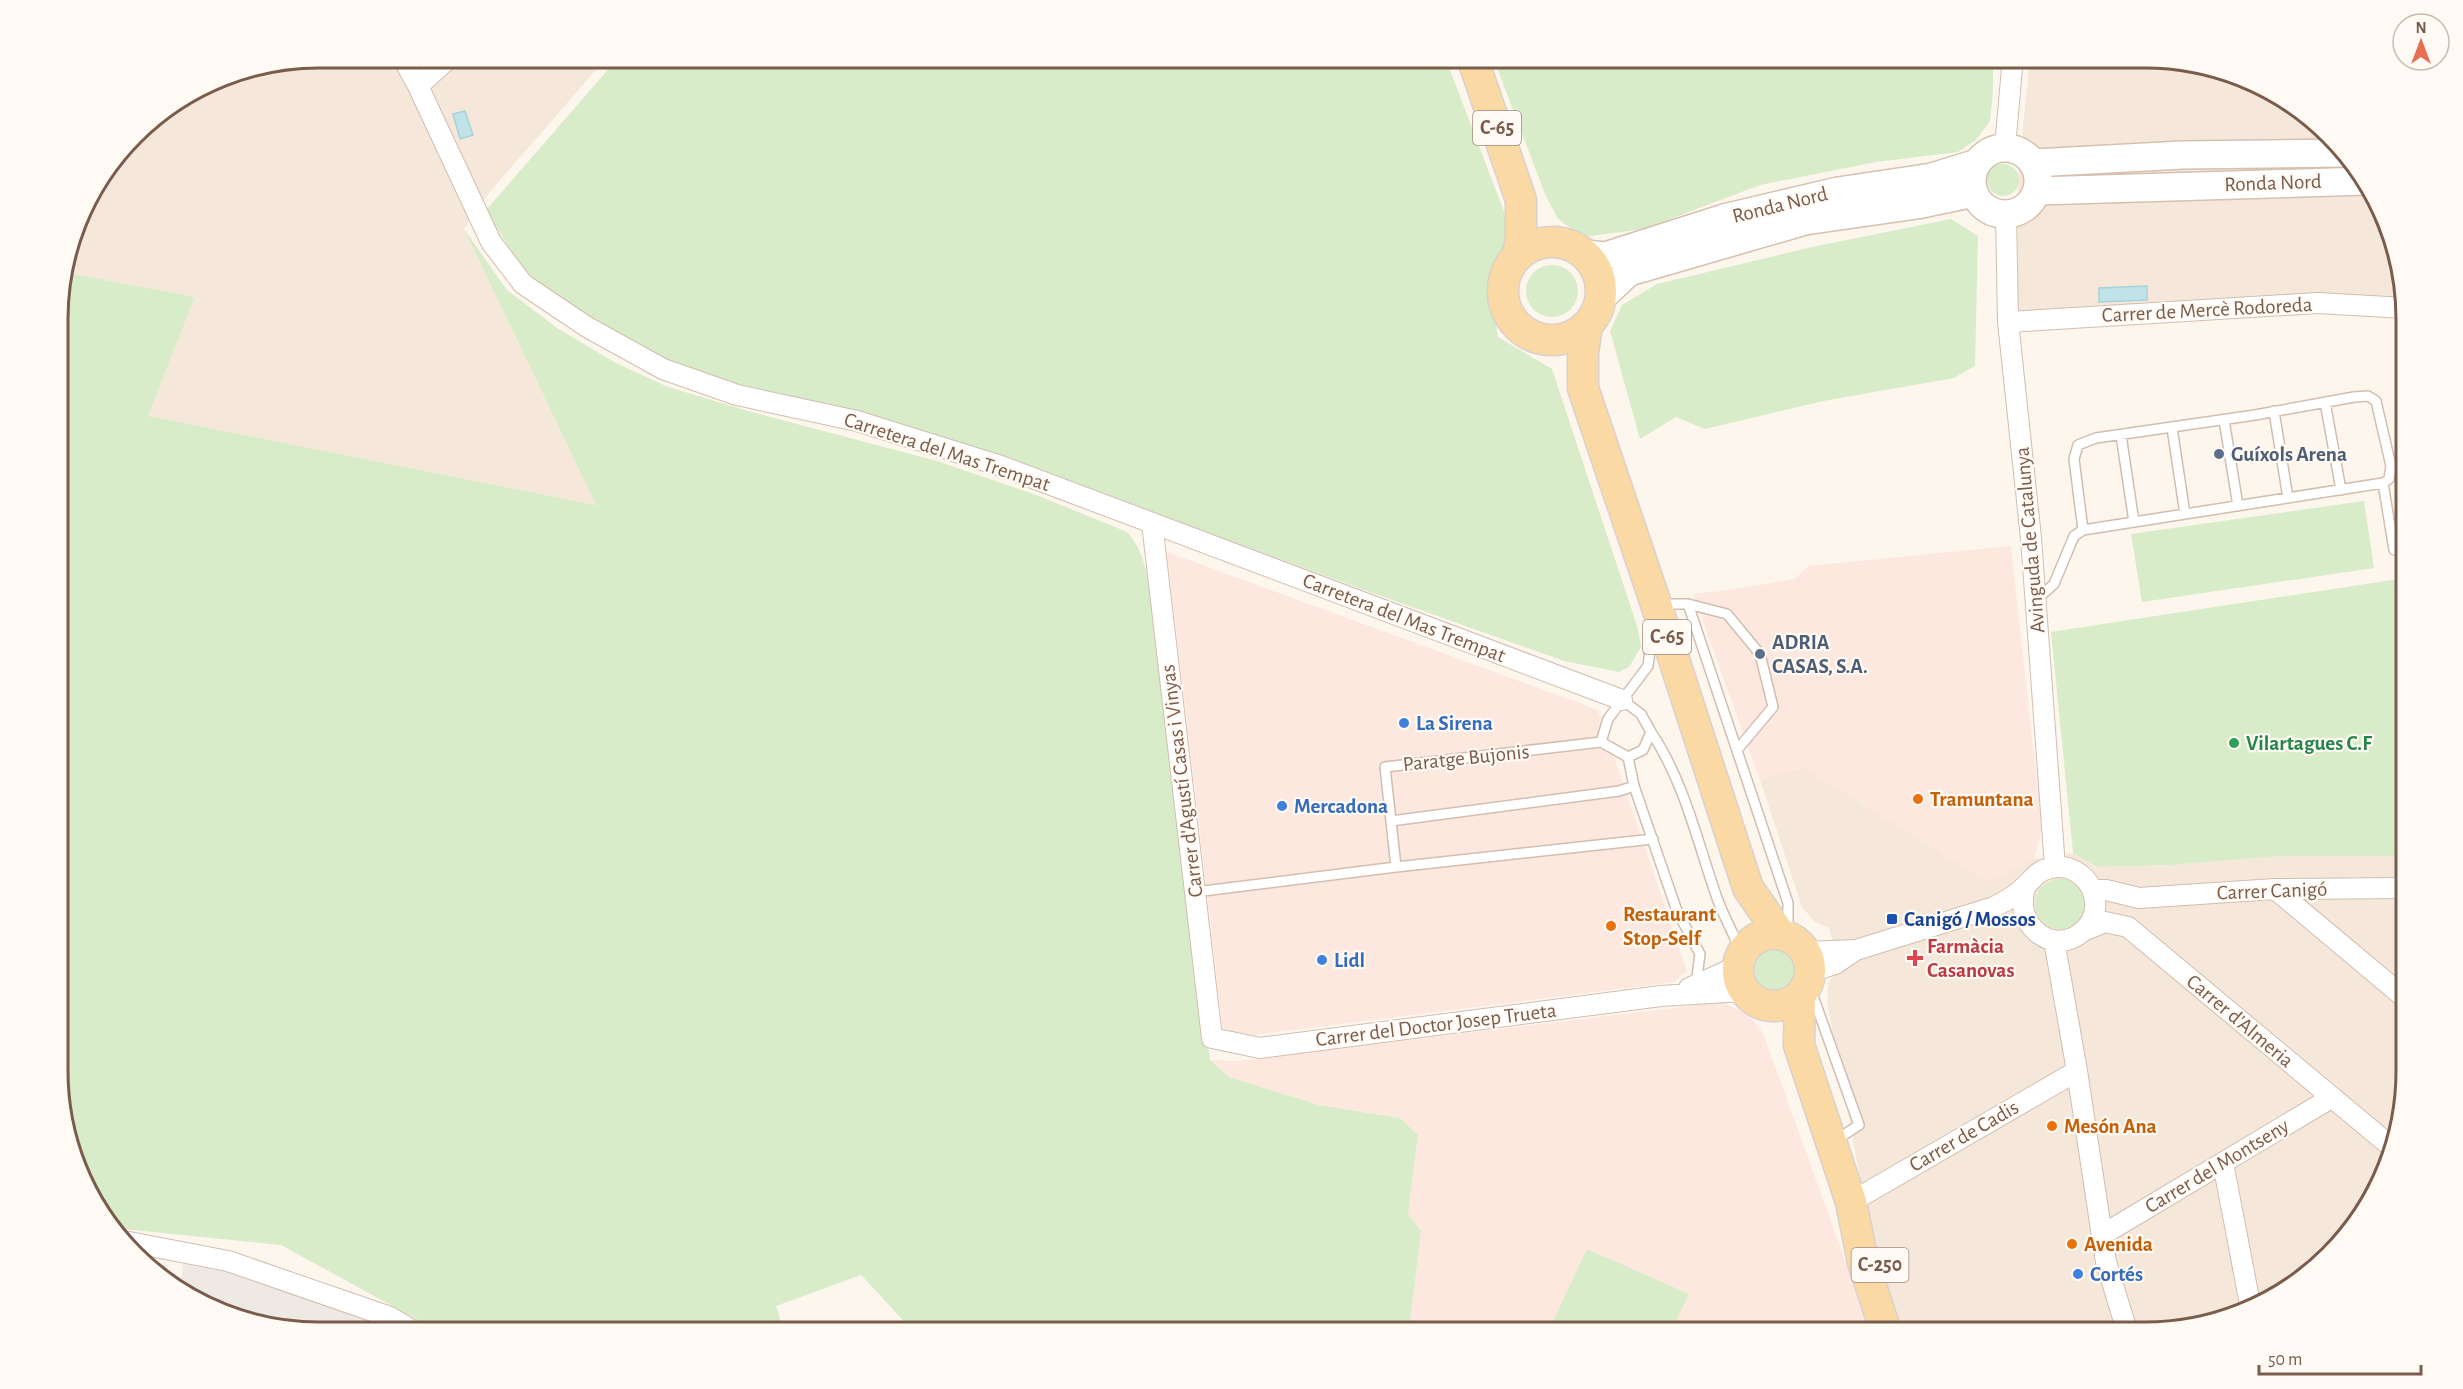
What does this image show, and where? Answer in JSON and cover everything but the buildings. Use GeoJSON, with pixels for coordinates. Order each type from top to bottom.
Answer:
{"type":"FeatureCollection","features":[{"type":"Feature","properties":{"kind":"main road","name":"C-65"},"geometry":{"type":"LineString","coordinates":[[1476,68],[1521,200],[1521,239],[1518,255]]}},
{"type":"Feature","properties":{"kind":"main road","name":"C-65"},"geometry":{"type":"LineString","coordinates":[[1521,200],[1572,248]]}},
{"type":"Feature","properties":{"kind":"main road"},"geometry":{"type":"LineString","coordinates":[[1545,242],[1572,248],[1595,267],[1601,282],[1601,298],[1596,312],[1587,325],[1575,334],[1561,339],[1545,339],[1530,335],[1517,325],[1506,305],[1504,282],[1509,267],[1518,255],[1531,246],[1545,242]]}},
{"type":"Feature","properties":{"kind":"main road","name":"C-65"},"geometry":{"type":"LineString","coordinates":[[1587,325],[1583,353],[1583,388],[1748,888],[1799,962]]}},
{"type":"Feature","properties":{"kind":"main road","name":"C-65"},"geometry":{"type":"LineString","coordinates":[[1545,339],[1568,374],[1583,388]]}},
{"type":"Feature","properties":{"kind":"main road","name":"C-65"},"geometry":{"type":"LineString","coordinates":[[1743,964],[1748,888]]}},
{"type":"Feature","properties":{"kind":"main road"},"geometry":{"type":"LineString","coordinates":[[1762,936],[1799,962],[1787,1004],[1772,1006],[1755,1001],[1743,964],[1762,936]]}},
{"type":"Feature","properties":{"kind":"main road","name":"C-250"},"geometry":{"type":"LineString","coordinates":[[1799,962],[1799,1045]]}},
{"type":"Feature","properties":{"kind":"main road","name":"C-250"},"geometry":{"type":"LineString","coordinates":[[1772,1006],[1799,1045],[1851,1202],[1877,1257],[1899,1322]]}},
{"type":"Feature","properties":{"kind":"main road","name":"C-250"},"geometry":{"type":"LineString","coordinates":[[1851,1202],[1863,1262],[1883,1322]]}},
{"type":"Feature","properties":{"kind":"street","name":"Carretera del Mas Trempat"},"geometry":{"type":"LineString","coordinates":[[408,68],[491,242],[523,284],[587,327],[663,369],[737,395],[857,421],[1001,466],[1622,700]]}},
{"type":"Feature","properties":{"kind":"street"},"geometry":{"type":"LineString","coordinates":[[418,86],[438,68]]}},
{"type":"Feature","properties":{"kind":"street"},"geometry":{"type":"LineString","coordinates":[[1977,163],[1972,183],[1974,193],[1987,208],[2006,214],[2025,207],[2037,191],[2039,181],[2034,163],[2026,154],[2005,147],[2012,68]]}},
{"type":"Feature","properties":{"kind":"street","name":"Ronda Nord"},"geometry":{"type":"LineString","coordinates":[[1572,248],[1605,256],[1724,218],[1838,191],[1932,177],[1977,163],[1984,155],[2005,147]]}},
{"type":"Feature","properties":{"kind":"street","name":"Ronda Nord"},"geometry":{"type":"LineString","coordinates":[[2034,163],[2182,156],[2333,153]]}},
{"type":"Feature","properties":{"kind":"street","name":"Ronda Nord"},"geometry":{"type":"LineString","coordinates":[[2037,191],[2355,181]]}},
{"type":"Feature","properties":{"kind":"street","name":"Ronda Nord"},"geometry":{"type":"LineString","coordinates":[[1601,298],[1629,272],[1805,221],[1917,205],[1974,193]]}},
{"type":"Feature","properties":{"kind":"street","name":"Avinguda de Catalunya"},"geometry":{"type":"LineString","coordinates":[[2006,214],[2008,322],[2036,600],[2055,867]]}},
{"type":"Feature","properties":{"kind":"street","name":"Carrer de Mercè Rodoreda"},"geometry":{"type":"LineString","coordinates":[[2008,322],[2318,303],[2395,307]]}},
{"type":"Feature","properties":{"kind":"street","name":"Carrer d'Agustí Casas i Vinyas"},"geometry":{"type":"LineString","coordinates":[[1152,524],[1212,1038]]}},
{"type":"Feature","properties":{"kind":"street"},"geometry":{"type":"LineString","coordinates":[[1799,962],[1835,964],[1856,950],[1994,907],[2008,900],[2038,873],[2055,867],[2075,870],[2086,879],[2093,890],[2096,902],[2087,926]]}},
{"type":"Feature","properties":{"kind":"street"},"geometry":{"type":"LineString","coordinates":[[2026,886],[2022,899],[2023,912],[2034,931],[2054,940],[2077,1071],[2106,1262],[2124,1322]]}},
{"type":"Feature","properties":{"kind":"street","name":"Carrer Canigó"},"geometry":{"type":"LineString","coordinates":[[2093,890],[2106,890],[2139,898],[2275,889],[2396,888]]}},
{"type":"Feature","properties":{"kind":"street"},"geometry":{"type":"LineString","coordinates":[[2275,889],[2396,990]]}},
{"type":"Feature","properties":{"kind":"street","name":"Carrer Canigó"},"geometry":{"type":"LineString","coordinates":[[2054,940],[2066,939],[2139,898]]}},
{"type":"Feature","properties":{"kind":"street"},"geometry":{"type":"LineString","coordinates":[[1994,907],[2023,912]]}},
{"type":"Feature","properties":{"kind":"street","name":"Carrer d'Almeria"},"geometry":{"type":"LineString","coordinates":[[2087,926],[2105,922],[2128,927],[2385,1142]]}},
{"type":"Feature","properties":{"kind":"street","name":"Carrer del Doctor Josep Trueta"},"geometry":{"type":"LineString","coordinates":[[1212,1038],[1260,1048],[1662,996],[1696,986],[1743,964]]}},
{"type":"Feature","properties":{"kind":"street","name":"Carrer del Doctor Josep Trueta"},"geometry":{"type":"LineString","coordinates":[[1662,996],[1743,964]]}},
{"type":"Feature","properties":{"kind":"street","name":"Carrer de Cadis"},"geometry":{"type":"LineString","coordinates":[[1851,1202],[2077,1071]]}},
{"type":"Feature","properties":{"kind":"street","name":"Carrer del Montseny"},"geometry":{"type":"LineString","coordinates":[[2102,1235],[2331,1098]]}},
{"type":"Feature","properties":{"kind":"street"},"geometry":{"type":"LineString","coordinates":[[2223,1163],[2249,1299]]}},
{"type":"Feature","properties":{"kind":"street"},"geometry":{"type":"LineString","coordinates":[[137,1244],[228,1261],[390,1317],[398,1322]]}},
{"type":"Feature","properties":{"kind":"street"},"geometry":{"type":"LineString","coordinates":[[385,1322],[390,1317]]}},
{"type":"Feature","properties":{"kind":"lane"},"geometry":{"type":"LineString","coordinates":[[2036,600],[2054,584],[2074,536],[2083,530],[2383,483],[2389,479],[2391,466],[2376,401],[2368,396],[2325,402],[2224,420],[2097,438],[2078,445],[2074,459],[2083,530]]}},
{"type":"Feature","properties":{"kind":"lane"},"geometry":{"type":"LineString","coordinates":[[2325,402],[2341,490]]}},
{"type":"Feature","properties":{"kind":"lane"},"geometry":{"type":"LineString","coordinates":[[2274,411],[2288,498]]}},
{"type":"Feature","properties":{"kind":"lane"},"geometry":{"type":"LineString","coordinates":[[2224,420],[2238,506]]}},
{"type":"Feature","properties":{"kind":"lane"},"geometry":{"type":"LineString","coordinates":[[2172,428],[2185,514]]}},
{"type":"Feature","properties":{"kind":"lane"},"geometry":{"type":"LineString","coordinates":[[2121,435],[2134,522]]}},
{"type":"Feature","properties":{"kind":"lane"},"geometry":{"type":"LineString","coordinates":[[2383,483],[2394,550]]}},
{"type":"Feature","properties":{"kind":"lane"},"geometry":{"type":"LineString","coordinates":[[1696,986],[1700,954],[1677,911],[1634,786],[1628,757],[1601,742],[1608,719],[1648,666],[1656,604],[1688,604],[1727,615],[1760,654],[1773,706],[1737,750]]}},
{"type":"Feature","properties":{"kind":"lane"},"geometry":{"type":"LineString","coordinates":[[1688,604],[1788,903],[1799,962],[1859,1125],[1831,1143]]}},
{"type":"Feature","properties":{"kind":"lane"},"geometry":{"type":"LineString","coordinates":[[1622,700],[1641,714],[1668,758],[1691,815],[1718,900],[1743,964]]}},
{"type":"Feature","properties":{"kind":"lane"},"geometry":{"type":"LineString","coordinates":[[1628,757],[1643,750],[1651,732]]}},
{"type":"Feature","properties":{"kind":"lane","name":"Paratge Bujonis"},"geometry":{"type":"LineString","coordinates":[[1396,867],[1385,767],[1601,742]]}},
{"type":"Feature","properties":{"kind":"lane"},"geometry":{"type":"LineString","coordinates":[[1391,821],[1619,791],[1634,786]]}},
{"type":"Feature","properties":{"kind":"lane"},"geometry":{"type":"LineString","coordinates":[[1195,892],[1653,839]]}},
{"type":"Feature","properties":{"kind":"shaded area"},"geometry":{"type":"Polygon","coordinates":[[[302,68],[597,68],[489,193],[464,229],[596,505],[148,416],[195,297],[71,274],[76,253],[93,207],[119,166],[141,141],[166,119],[207,93],[253,76],[302,68]]]}},
{"type":"Feature","properties":{"kind":"shaded area"},"geometry":{"type":"Polygon","coordinates":[[[2029,68],[2161,68],[2210,76],[2256,93],[2284,110],[2322,141],[2344,166],[2370,207],[2382,238],[2391,269],[2395,303],[2337,312],[2018,331],[2018,177],[2029,68]]]}},
{"type":"Feature","properties":{"kind":"shaded area"},"geometry":{"type":"Polygon","coordinates":[[[2011,546],[2042,828],[2034,859],[1987,881],[1804,767],[1760,780],[1693,594],[1795,579],[1808,566],[2011,546]]]}},
{"type":"Feature","properties":{"kind":"shaded area"},"geometry":{"type":"Polygon","coordinates":[[[1167,552],[1598,710],[1687,971],[1674,982],[1254,1035],[1223,1030],[1167,552]]]}},
{"type":"Feature","properties":{"kind":"shaded area"},"geometry":{"type":"Polygon","coordinates":[[[1804,767],[1987,881],[2034,859],[2073,853],[2097,867],[2171,865],[2279,856],[2396,856],[2396,1071],[2391,1120],[2370,1182],[2344,1223],[2310,1259],[2270,1288],[2241,1302],[2194,1317],[2145,1322],[1887,1322],[1827,1002],[1828,983],[1840,968],[1829,928],[1814,921],[1802,907],[1760,780],[1804,767]]]}},
{"type":"Feature","properties":{"kind":"shaded area"},"geometry":{"type":"Polygon","coordinates":[[[1722,1002],[1748,1014],[1763,1033],[1867,1322],[1410,1322],[1421,1231],[1408,1214],[1418,1135],[1400,1118],[1319,1105],[1229,1077],[1210,1060],[1236,1061],[1722,1002]]]}},
{"type":"Feature","properties":{"kind":"shaded area"},"geometry":{"type":"Polygon","coordinates":[[[183,1264],[303,1286],[381,1322],[318,1322],[269,1317],[207,1296],[181,1280],[183,1264]]]}},
{"type":"Feature","properties":{"kind":"green space"},"geometry":{"type":"Polygon","coordinates":[[[609,68],[1449,68],[1513,235],[1488,279],[1498,337],[1552,369],[1638,629],[1641,647],[1629,667],[1619,672],[1564,661],[1031,467],[652,361],[533,287],[486,210],[609,68]]]}},
{"type":"Feature","properties":{"kind":"green space"},"geometry":{"type":"Polygon","coordinates":[[[1497,68],[1993,68],[1990,121],[1976,140],[1958,152],[1876,162],[1760,185],[1644,229],[1590,236],[1573,230],[1558,219],[1545,194],[1497,68]]]}},
{"type":"Feature","properties":{"kind":"green space"},"geometry":{"type":"Polygon","coordinates":[[[2003,164],[2014,169],[2019,180],[2014,191],[2003,196],[1992,191],[1987,180],[1992,169],[2003,164]]]}},
{"type":"Feature","properties":{"kind":"green space"},"geometry":{"type":"Polygon","coordinates":[[[1951,219],[1978,236],[1975,366],[1954,378],[1823,401],[1705,429],[1676,417],[1640,439],[1610,331],[1622,305],[1657,284],[1812,247],[1951,219]]]}},
{"type":"Feature","properties":{"kind":"green space"},"geometry":{"type":"Polygon","coordinates":[[[464,229],[507,290],[557,328],[616,363],[668,387],[755,413],[937,461],[1039,496],[1127,532],[1142,557],[1149,586],[1210,1060],[1229,1077],[1319,1105],[1400,1118],[1418,1135],[1408,1214],[1421,1231],[1410,1322],[905,1322],[861,1275],[776,1306],[781,1322],[422,1322],[281,1245],[124,1229],[101,1196],[87,1167],[72,1120],[68,1087],[68,302],[71,274],[195,297],[148,416],[596,505],[464,229]]]}},
{"type":"Feature","properties":{"kind":"green space"},"geometry":{"type":"Polygon","coordinates":[[[1547,265],[1557,265],[1571,272],[1578,291],[1571,310],[1557,317],[1547,317],[1537,313],[1530,306],[1526,296],[1526,286],[1530,276],[1537,269],[1547,265]]]}},
{"type":"Feature","properties":{"kind":"green space"},"geometry":{"type":"Polygon","coordinates":[[[2364,501],[2374,568],[2142,602],[2131,534],[2364,501]]]}},
{"type":"Feature","properties":{"kind":"green space","name":"Vilartagues C.F"},"geometry":{"type":"Polygon","coordinates":[[[2396,579],[2396,856],[2279,856],[2171,865],[2097,867],[2073,853],[2051,632],[2396,579]]]}},
{"type":"Feature","properties":{"kind":"green space"},"geometry":{"type":"Polygon","coordinates":[[[2060,879],[2078,886],[2085,904],[2078,922],[2060,929],[2042,922],[2035,904],[2042,886],[2060,879]]]}},
{"type":"Feature","properties":{"kind":"green space"},"geometry":{"type":"Polygon","coordinates":[[[1774,947],[1789,954],[1796,969],[1789,984],[1774,991],[1759,984],[1752,969],[1759,954],[1774,947]]]}},
{"type":"Feature","properties":{"kind":"green space"},"geometry":{"type":"Polygon","coordinates":[[[1587,1249],[1689,1294],[1676,1322],[1553,1322],[1587,1249]]]}},
{"type":"Feature","properties":{"kind":"water"},"geometry":{"type":"Polygon","coordinates":[[[465,111],[473,135],[460,139],[453,114],[465,111]]]}},
{"type":"Feature","properties":{"kind":"water"},"geometry":{"type":"Polygon","coordinates":[[[2147,286],[2147,300],[2099,302],[2099,288],[2147,286]]]}},
{"type":"Feature","properties":{"kind":"place","name":"Guíxols Arena"},"geometry":{"type":"Point","coordinates":[2219,454]}},
{"type":"Feature","properties":{"kind":"place","name":"ADRIA CASAS, S.A."},"geometry":{"type":"Point","coordinates":[1760,654]}},
{"type":"Feature","properties":{"kind":"place","name":"La Sirena"},"geometry":{"type":"Point","coordinates":[1404,723]}},
{"type":"Feature","properties":{"kind":"place","name":"Vilartagues C.F"},"geometry":{"type":"Point","coordinates":[2234,743]}},
{"type":"Feature","properties":{"kind":"place","name":"Tramuntana"},"geometry":{"type":"Point","coordinates":[1918,799]}},
{"type":"Feature","properties":{"kind":"place","name":"Mercadona"},"geometry":{"type":"Point","coordinates":[1282,806]}},
{"type":"Feature","properties":{"kind":"place","name":"Canigó / Mossos"},"geometry":{"type":"Point","coordinates":[1892,919]}},
{"type":"Feature","properties":{"kind":"place","name":"Restaurant Stop-Self"},"geometry":{"type":"Point","coordinates":[1611,926]}},
{"type":"Feature","properties":{"kind":"place","name":"Farmàcia Casanovas"},"geometry":{"type":"Point","coordinates":[1915,958]}},
{"type":"Feature","properties":{"kind":"place","name":"Lidl"},"geometry":{"type":"Point","coordinates":[1322,960]}},
{"type":"Feature","properties":{"kind":"place","name":"Mesón Ana"},"geometry":{"type":"Point","coordinates":[2052,1126]}},
{"type":"Feature","properties":{"kind":"place","name":"Avenida"},"geometry":{"type":"Point","coordinates":[2072,1244]}},
{"type":"Feature","properties":{"kind":"place","name":"Cortés"},"geometry":{"type":"Point","coordinates":[2078,1274]}}]}
